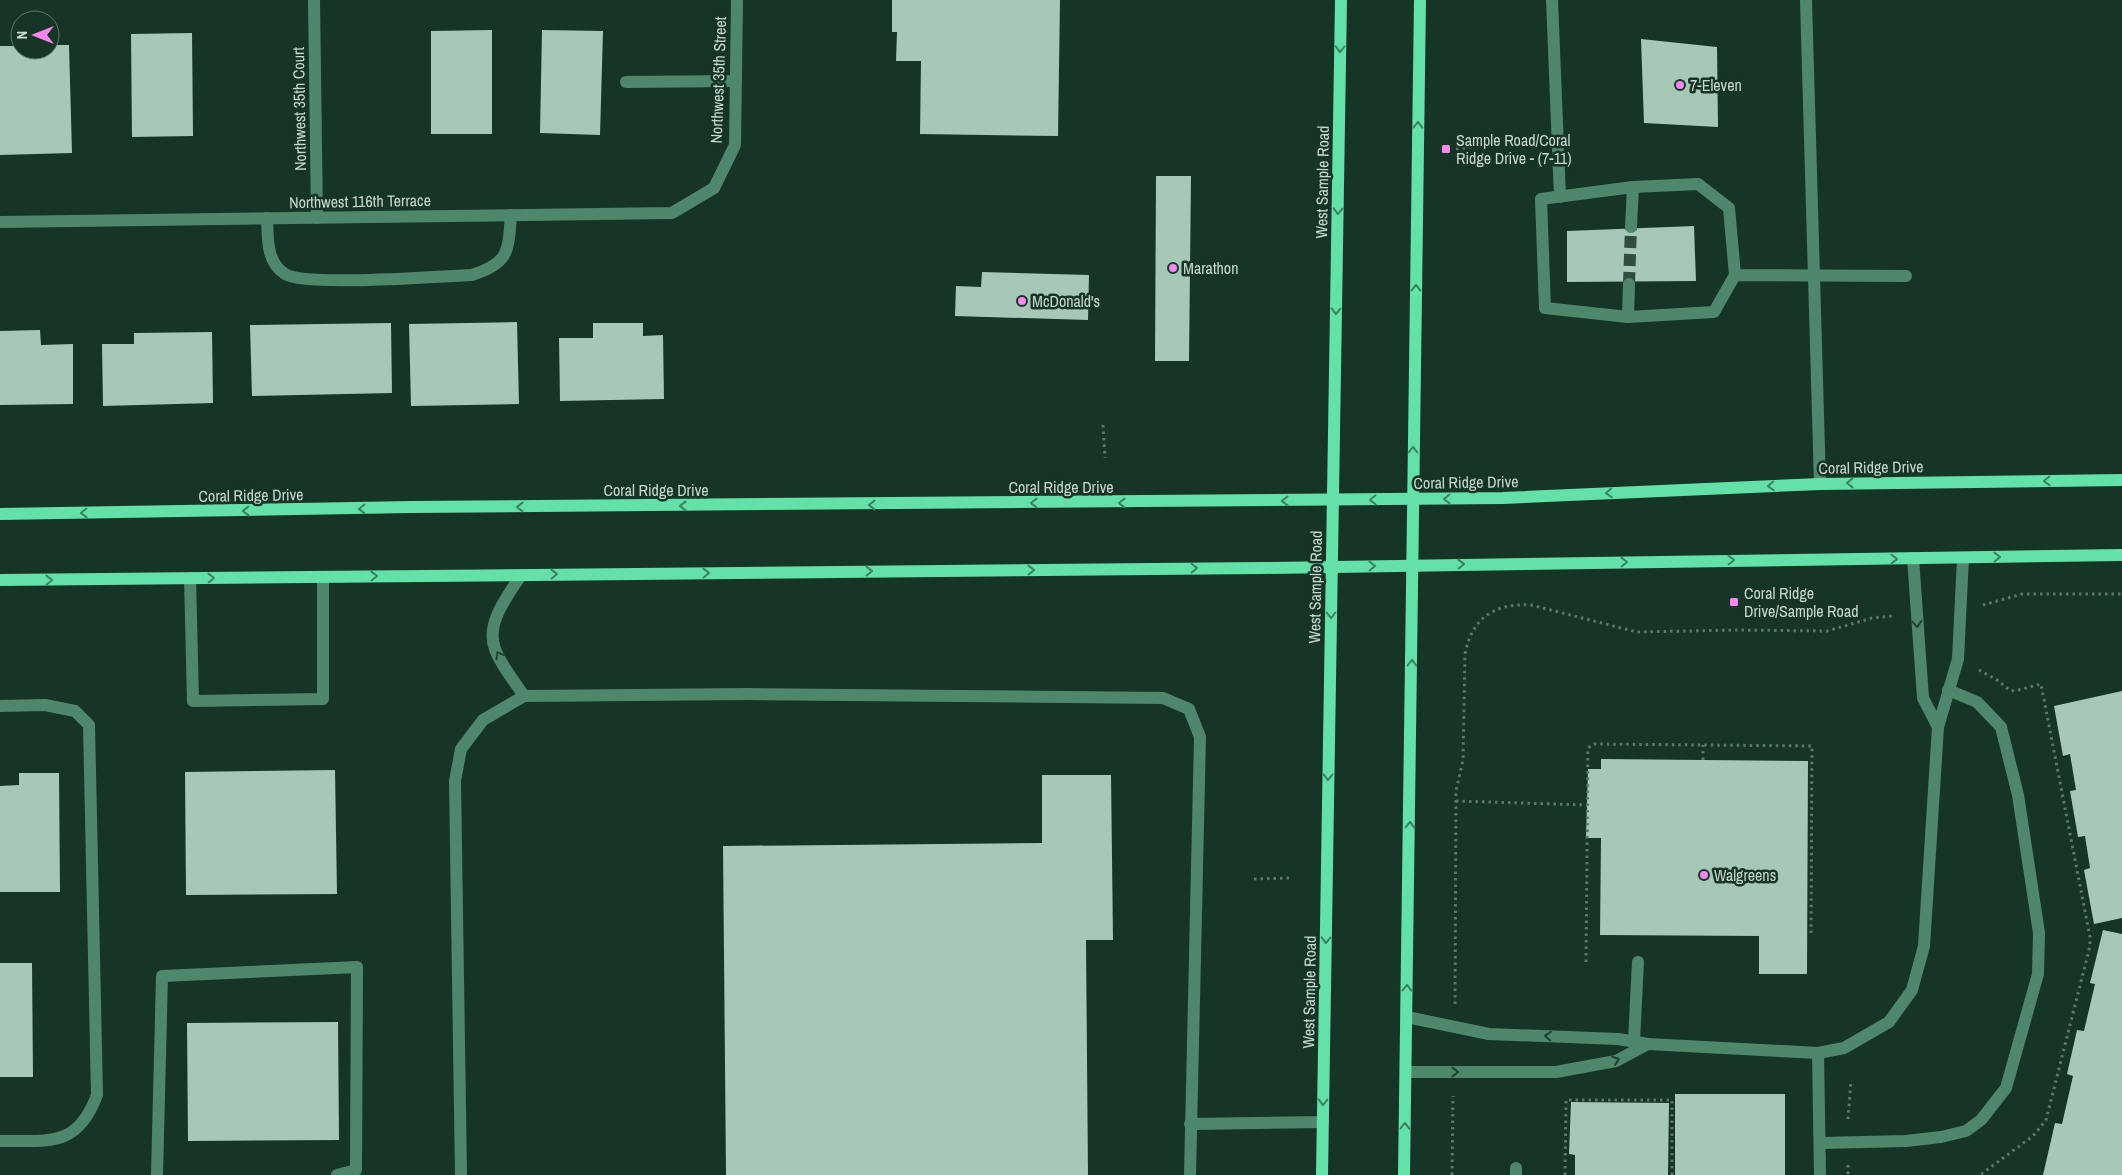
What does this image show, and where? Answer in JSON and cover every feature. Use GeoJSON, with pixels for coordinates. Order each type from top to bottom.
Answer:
{"type":"FeatureCollection","features":[{"type":"Feature","properties":{"kind":"main road","name":"West Sample Road"},"geometry":{"type":"LineString","coordinates":[[1322,1175],[1341,0]]}},
{"type":"Feature","properties":{"kind":"main road"},"geometry":{"type":"LineString","coordinates":[[1404,1175],[1420,0]]}},
{"type":"Feature","properties":{"kind":"main road","name":"Coral Ridge Drive"},"geometry":{"type":"LineString","coordinates":[[0,514],[411,507],[1503,498],[1820,484],[2122,480]]}},
{"type":"Feature","properties":{"kind":"main road"},"geometry":{"type":"LineString","coordinates":[[0,580],[1331,566],[2122,555]]}},
{"type":"Feature","properties":{"kind":"street","name":"Northwest 35th Court"},"geometry":{"type":"LineString","coordinates":[[314,0],[317,218]]}},
{"type":"Feature","properties":{"kind":"street","name":"Northwest 35th Street"},"geometry":{"type":"LineString","coordinates":[[714,188],[735,146],[736,0]]}},
{"type":"Feature","properties":{"kind":"street"},"geometry":{"type":"LineString","coordinates":[[1552,0],[1560,197]]}},
{"type":"Feature","properties":{"kind":"street"},"geometry":{"type":"LineString","coordinates":[[1806,0],[1820,484]]}},
{"type":"Feature","properties":{"kind":"street"},"geometry":{"type":"LineString","coordinates":[[626,82],[736,81]]}},
{"type":"Feature","properties":{"kind":"street"},"geometry":{"type":"LineString","coordinates":[[1698,184],[1729,208],[1734,275],[1714,312],[1628,317],[1545,308],[1542,199],[1560,197],[1633,186],[1698,184]]}},
{"type":"Feature","properties":{"kind":"street"},"geometry":{"type":"LineString","coordinates":[[1631,227],[1633,186]]}},
{"type":"Feature","properties":{"kind":"street","name":"Northwest 116th Terrace"},"geometry":{"type":"LineString","coordinates":[[0,222],[672,213],[714,188]]}},
{"type":"Feature","properties":{"kind":"street"},"geometry":{"type":"LineString","coordinates":[[267,218],[270,253],[274,263],[285,274],[312,280],[472,275],[491,269],[503,258],[508,246],[511,215]]}},
{"type":"Feature","properties":{"kind":"street"},"geometry":{"type":"LineString","coordinates":[[1734,275],[1906,276]]}},
{"type":"Feature","properties":{"kind":"street"},"geometry":{"type":"LineString","coordinates":[[1628,317],[1629,284]]}},
{"type":"Feature","properties":{"kind":"street"},"geometry":{"type":"LineString","coordinates":[[1913,558],[1923,698],[1938,727]]}},
{"type":"Feature","properties":{"kind":"street"},"geometry":{"type":"LineString","coordinates":[[1407,1017],[1489,1034],[1818,1053],[1844,1048],[1889,1022],[1912,990],[1924,946],[1938,727],[1958,659],[1963,558]]}},
{"type":"Feature","properties":{"kind":"street"},"geometry":{"type":"LineString","coordinates":[[521,575],[498,612],[493,629],[494,649],[524,696]]}},
{"type":"Feature","properties":{"kind":"street"},"geometry":{"type":"LineString","coordinates":[[190,578],[193,701],[323,699],[323,577]]}},
{"type":"Feature","properties":{"kind":"street"},"geometry":{"type":"LineString","coordinates":[[1820,1143],[1906,1141],[1941,1137],[1966,1131],[1981,1120],[2006,1088],[2028,1012],[2038,974],[2039,933],[2018,795],[2000,727],[1978,702],[1948,690]]}},
{"type":"Feature","properties":{"kind":"street"},"geometry":{"type":"LineString","coordinates":[[461,1175],[455,781],[460,749],[483,720],[524,696],[757,694],[1163,698],[1189,709],[1200,737],[1190,1175]]}},
{"type":"Feature","properties":{"kind":"street"},"geometry":{"type":"LineString","coordinates":[[0,706],[45,705],[76,711],[89,725],[97,1095],[91,1112],[73,1133],[55,1139],[0,1141]]}},
{"type":"Feature","properties":{"kind":"street"},"geometry":{"type":"LineString","coordinates":[[1634,1041],[1638,962]]}},
{"type":"Feature","properties":{"kind":"street"},"geometry":{"type":"LineString","coordinates":[[157,1175],[162,976],[357,967],[356,1170],[337,1175]]}},
{"type":"Feature","properties":{"kind":"street"},"geometry":{"type":"LineString","coordinates":[[1406,1072],[1556,1072],[1616,1061],[1648,1044]]}},
{"type":"Feature","properties":{"kind":"street"},"geometry":{"type":"LineString","coordinates":[[1818,1053],[1820,1175]]}},
{"type":"Feature","properties":{"kind":"street"},"geometry":{"type":"LineString","coordinates":[[1190,1124],[1323,1122]]}},
{"type":"Feature","properties":{"kind":"path"},"geometry":{"type":"LineString","coordinates":[[1456,150],[1492,146]]}},
{"type":"Feature","properties":{"kind":"path"},"geometry":{"type":"LineString","coordinates":[[1103,425],[1106,458]]}},
{"type":"Feature","properties":{"kind":"path"},"geometry":{"type":"LineString","coordinates":[[1960,613],[2022,594],[2122,594]]}},
{"type":"Feature","properties":{"kind":"path"},"geometry":{"type":"LineString","coordinates":[[1454,1027],[1456,801],[1457,786],[1463,760],[1465,654],[1467,644],[1477,623],[1499,609],[1513,604],[1531,605],[1638,632],[1827,631],[1872,618],[1917,613]]}},
{"type":"Feature","properties":{"kind":"path"},"geometry":{"type":"LineString","coordinates":[[1586,962],[1588,748],[1590,745],[1812,746],[1811,933]]}},
{"type":"Feature","properties":{"kind":"path"},"geometry":{"type":"LineString","coordinates":[[1703,745],[1703,760]]}},
{"type":"Feature","properties":{"kind":"path"},"geometry":{"type":"LineString","coordinates":[[1456,801],[1587,805]]}},
{"type":"Feature","properties":{"kind":"path"},"geometry":{"type":"LineString","coordinates":[[1254,879],[1291,878]]}},
{"type":"Feature","properties":{"kind":"path"},"geometry":{"type":"LineString","coordinates":[[1452,1175],[1454,1072]]}},
{"type":"Feature","properties":{"kind":"path"},"geometry":{"type":"LineString","coordinates":[[1565,1175],[1566,1100],[1672,1100],[1672,1175]]}},
{"type":"Feature","properties":{"kind":"building"},"geometry":{"type":"Polygon","coordinates":[[[892,0],[1060,0],[1058,136],[920,134],[921,61],[896,61],[897,32],[892,32],[892,0]]]}},
{"type":"Feature","properties":{"kind":"building"},"geometry":{"type":"Polygon","coordinates":[[[492,30],[492,134],[431,134],[431,31],[492,30]]]}},
{"type":"Feature","properties":{"kind":"building"},"geometry":{"type":"Polygon","coordinates":[[[542,30],[603,31],[600,135],[540,133],[542,30]]]}},
{"type":"Feature","properties":{"kind":"building"},"geometry":{"type":"Polygon","coordinates":[[[192,33],[193,136],[132,137],[131,34],[192,33]]]}},
{"type":"Feature","properties":{"kind":"building","name":"7-Eleven"},"geometry":{"type":"Polygon","coordinates":[[[1641,39],[1717,47],[1718,127],[1644,123],[1641,39]]]}},
{"type":"Feature","properties":{"kind":"building"},"geometry":{"type":"Polygon","coordinates":[[[60,45],[69,45],[72,153],[0,155],[0,46],[10,46],[10,60],[60,60],[60,45]]]}},
{"type":"Feature","properties":{"kind":"building","name":"Marathon"},"geometry":{"type":"Polygon","coordinates":[[[1156,176],[1191,176],[1189,361],[1155,361],[1156,176]]]}},
{"type":"Feature","properties":{"kind":"building"},"geometry":{"type":"Polygon","coordinates":[[[1694,226],[1696,281],[1567,282],[1567,231],[1694,226]]]}},
{"type":"Feature","properties":{"kind":"building","name":"McDonald's"},"geometry":{"type":"Polygon","coordinates":[[[982,272],[1089,275],[1088,320],[955,316],[956,286],[981,287],[982,272]]]}},
{"type":"Feature","properties":{"kind":"building"},"geometry":{"type":"Polygon","coordinates":[[[517,322],[519,404],[411,406],[409,324],[517,322]]]}},
{"type":"Feature","properties":{"kind":"building"},"geometry":{"type":"Polygon","coordinates":[[[391,323],[392,393],[252,396],[250,325],[391,323]]]}},
{"type":"Feature","properties":{"kind":"building"},"geometry":{"type":"Polygon","coordinates":[[[593,323],[643,323],[643,336],[663,335],[664,399],[560,401],[559,338],[593,338],[593,323]]]}},
{"type":"Feature","properties":{"kind":"building"},"geometry":{"type":"Polygon","coordinates":[[[40,330],[41,345],[73,344],[73,404],[0,405],[0,331],[40,330]]]}},
{"type":"Feature","properties":{"kind":"building"},"geometry":{"type":"Polygon","coordinates":[[[212,332],[213,403],[103,406],[102,344],[134,344],[134,333],[212,332]]]}},
{"type":"Feature","properties":{"kind":"building"},"geometry":{"type":"Polygon","coordinates":[[[2122,691],[2122,918],[2094,924],[2084,870],[2090,868],[2085,836],[2078,837],[2070,791],[2076,790],[2070,754],[2063,756],[2054,706],[2122,691]]]}},
{"type":"Feature","properties":{"kind":"building","name":"Walgreens"},"geometry":{"type":"Polygon","coordinates":[[[1601,759],[1808,761],[1807,974],[1759,974],[1759,936],[1600,935],[1601,838],[1586,838],[1588,769],[1601,769],[1601,759]]]}},
{"type":"Feature","properties":{"kind":"building"},"geometry":{"type":"Polygon","coordinates":[[[335,770],[337,894],[186,895],[185,772],[335,770]]]}},
{"type":"Feature","properties":{"kind":"building"},"geometry":{"type":"Polygon","coordinates":[[[19,773],[59,773],[60,892],[0,892],[0,786],[19,785],[19,773]]]}},
{"type":"Feature","properties":{"kind":"building"},"geometry":{"type":"Polygon","coordinates":[[[1042,775],[1111,775],[1113,940],[1086,940],[1088,1175],[726,1175],[723,846],[1042,843],[1042,775]]]}},
{"type":"Feature","properties":{"kind":"building"},"geometry":{"type":"Polygon","coordinates":[[[2103,930],[2122,934],[2122,1175],[2043,1175],[2055,1123],[2062,1124],[2073,1076],[2067,1074],[2077,1030],[2084,1031],[2095,984],[2090,983],[2103,930]]]}},
{"type":"Feature","properties":{"kind":"building"},"geometry":{"type":"Polygon","coordinates":[[[0,963],[32,963],[33,1077],[0,1077],[0,963]]]}},
{"type":"Feature","properties":{"kind":"building"},"geometry":{"type":"Polygon","coordinates":[[[338,1022],[339,1140],[188,1141],[187,1023],[338,1022]]]}},
{"type":"Feature","properties":{"kind":"building"},"geometry":{"type":"Polygon","coordinates":[[[1675,1094],[1785,1094],[1785,1175],[1675,1175],[1675,1094]]]}},
{"type":"Feature","properties":{"kind":"building"},"geometry":{"type":"Polygon","coordinates":[[[1571,1102],[1669,1103],[1668,1175],[1575,1175],[1575,1155],[1569,1154],[1571,1102]]]}},
{"type":"Feature","properties":{"kind":"tunnel"},"geometry":{"type":"LineString","coordinates":[[1629,284],[1631,227]]}},
{"type":"Feature","properties":{"kind":"place","name":"7-Eleven"},"geometry":{"type":"Point","coordinates":[1680,85]}},
{"type":"Feature","properties":{"kind":"place","name":"Sample Road/Coral Ridge Drive - (7-11)"},"geometry":{"type":"Point","coordinates":[1446,149]}},
{"type":"Feature","properties":{"kind":"place","name":"Marathon"},"geometry":{"type":"Point","coordinates":[1173,268]}},
{"type":"Feature","properties":{"kind":"place","name":"McDonald's"},"geometry":{"type":"Point","coordinates":[1022,301]}},
{"type":"Feature","properties":{"kind":"place","name":"Coral Ridge Drive/Sample Road"},"geometry":{"type":"Point","coordinates":[1734,602]}},
{"type":"Feature","properties":{"kind":"place","name":"Walgreens"},"geometry":{"type":"Point","coordinates":[1704,875]}}]}
